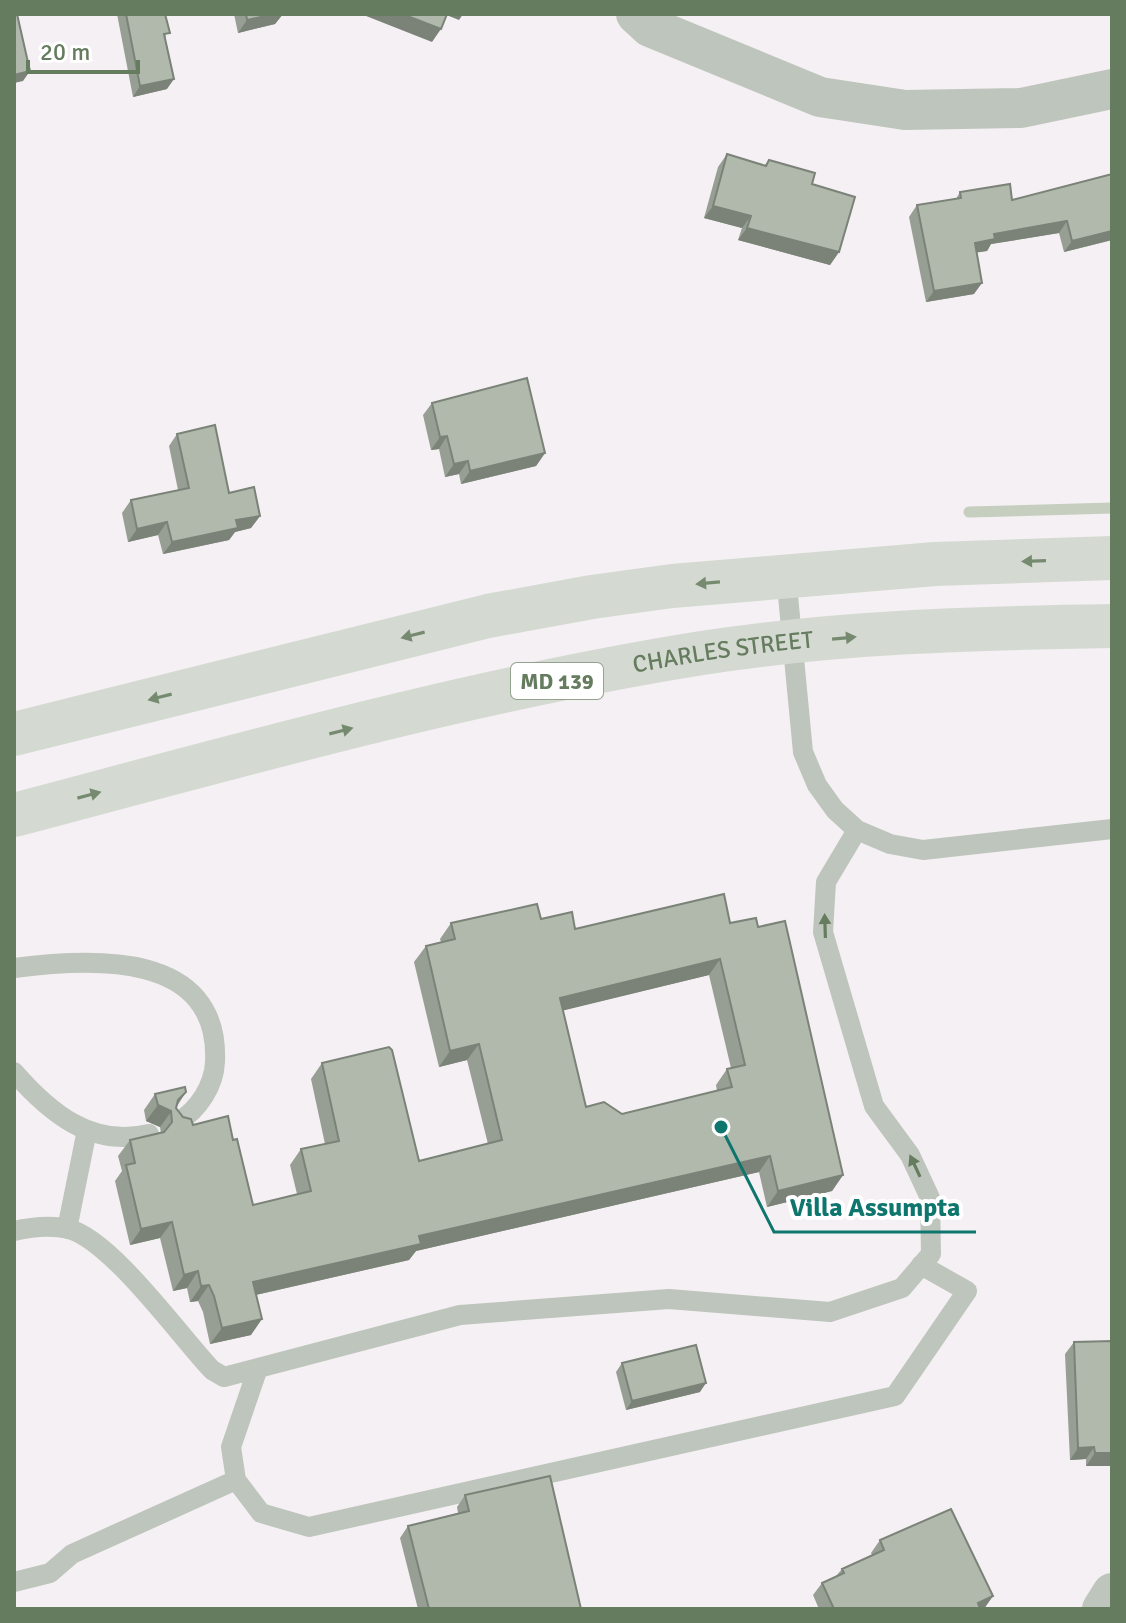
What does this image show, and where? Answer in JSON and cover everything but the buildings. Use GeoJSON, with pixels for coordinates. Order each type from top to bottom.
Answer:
{"type":"FeatureCollection","features":[{"type":"Feature","properties":{"kind":"main road"},"geometry":{"type":"LineString","coordinates":[[14,734],[488,616],[592,597],[786,575],[935,564],[1112,558]]}},
{"type":"Feature","properties":{"kind":"main road","name":"CHARLES STREET"},"geometry":{"type":"LineString","coordinates":[[14,815],[516,689],[706,653],[984,628],[1112,626]]}},
{"type":"Feature","properties":{"kind":"street"},"geometry":{"type":"LineString","coordinates":[[636,14],[650,27],[820,97],[905,110],[1021,108],[1112,89]]}},
{"type":"Feature","properties":{"kind":"street"},"geometry":{"type":"LineString","coordinates":[[1102,1609],[1112,1593]]}},
{"type":"Feature","properties":{"kind":"lane"},"geometry":{"type":"LineString","coordinates":[[786,575],[803,752],[817,785],[835,810],[857,830],[890,844],[923,850],[1112,829]]}},
{"type":"Feature","properties":{"kind":"lane"},"geometry":{"type":"LineString","coordinates":[[14,1231],[39,1227],[67,1229],[84,1235],[106,1252],[212,1370],[224,1377],[460,1315],[669,1299],[830,1312],[902,1288],[931,1254],[930,1198],[910,1155],[874,1106],[823,932],[826,882],[857,830]]}},
{"type":"Feature","properties":{"kind":"lane"},"geometry":{"type":"LineString","coordinates":[[14,968],[54,963],[121,963],[176,979],[191,991],[208,1018],[216,1044],[215,1069],[208,1092],[178,1122]]}},
{"type":"Feature","properties":{"kind":"lane"},"geometry":{"type":"LineString","coordinates":[[14,1072],[62,1120],[111,1135],[149,1134]]}},
{"type":"Feature","properties":{"kind":"lane"},"geometry":{"type":"LineString","coordinates":[[67,1229],[87,1130]]}},
{"type":"Feature","properties":{"kind":"lane"},"geometry":{"type":"LineString","coordinates":[[258,1368],[231,1447],[236,1480],[261,1513],[309,1527],[895,1396],[967,1291],[921,1265]]}},
{"type":"Feature","properties":{"kind":"lane"},"geometry":{"type":"LineString","coordinates":[[14,1582],[50,1573],[72,1554],[236,1480]]}},
{"type":"Feature","properties":{"kind":"waterway"},"geometry":{"type":"LineString","coordinates":[[969,512],[1112,508]]}},
{"type":"Feature","properties":{"kind":"place","name":"Villa Assumpta"},"geometry":{"type":"Point","coordinates":[721,1127]}}]}
